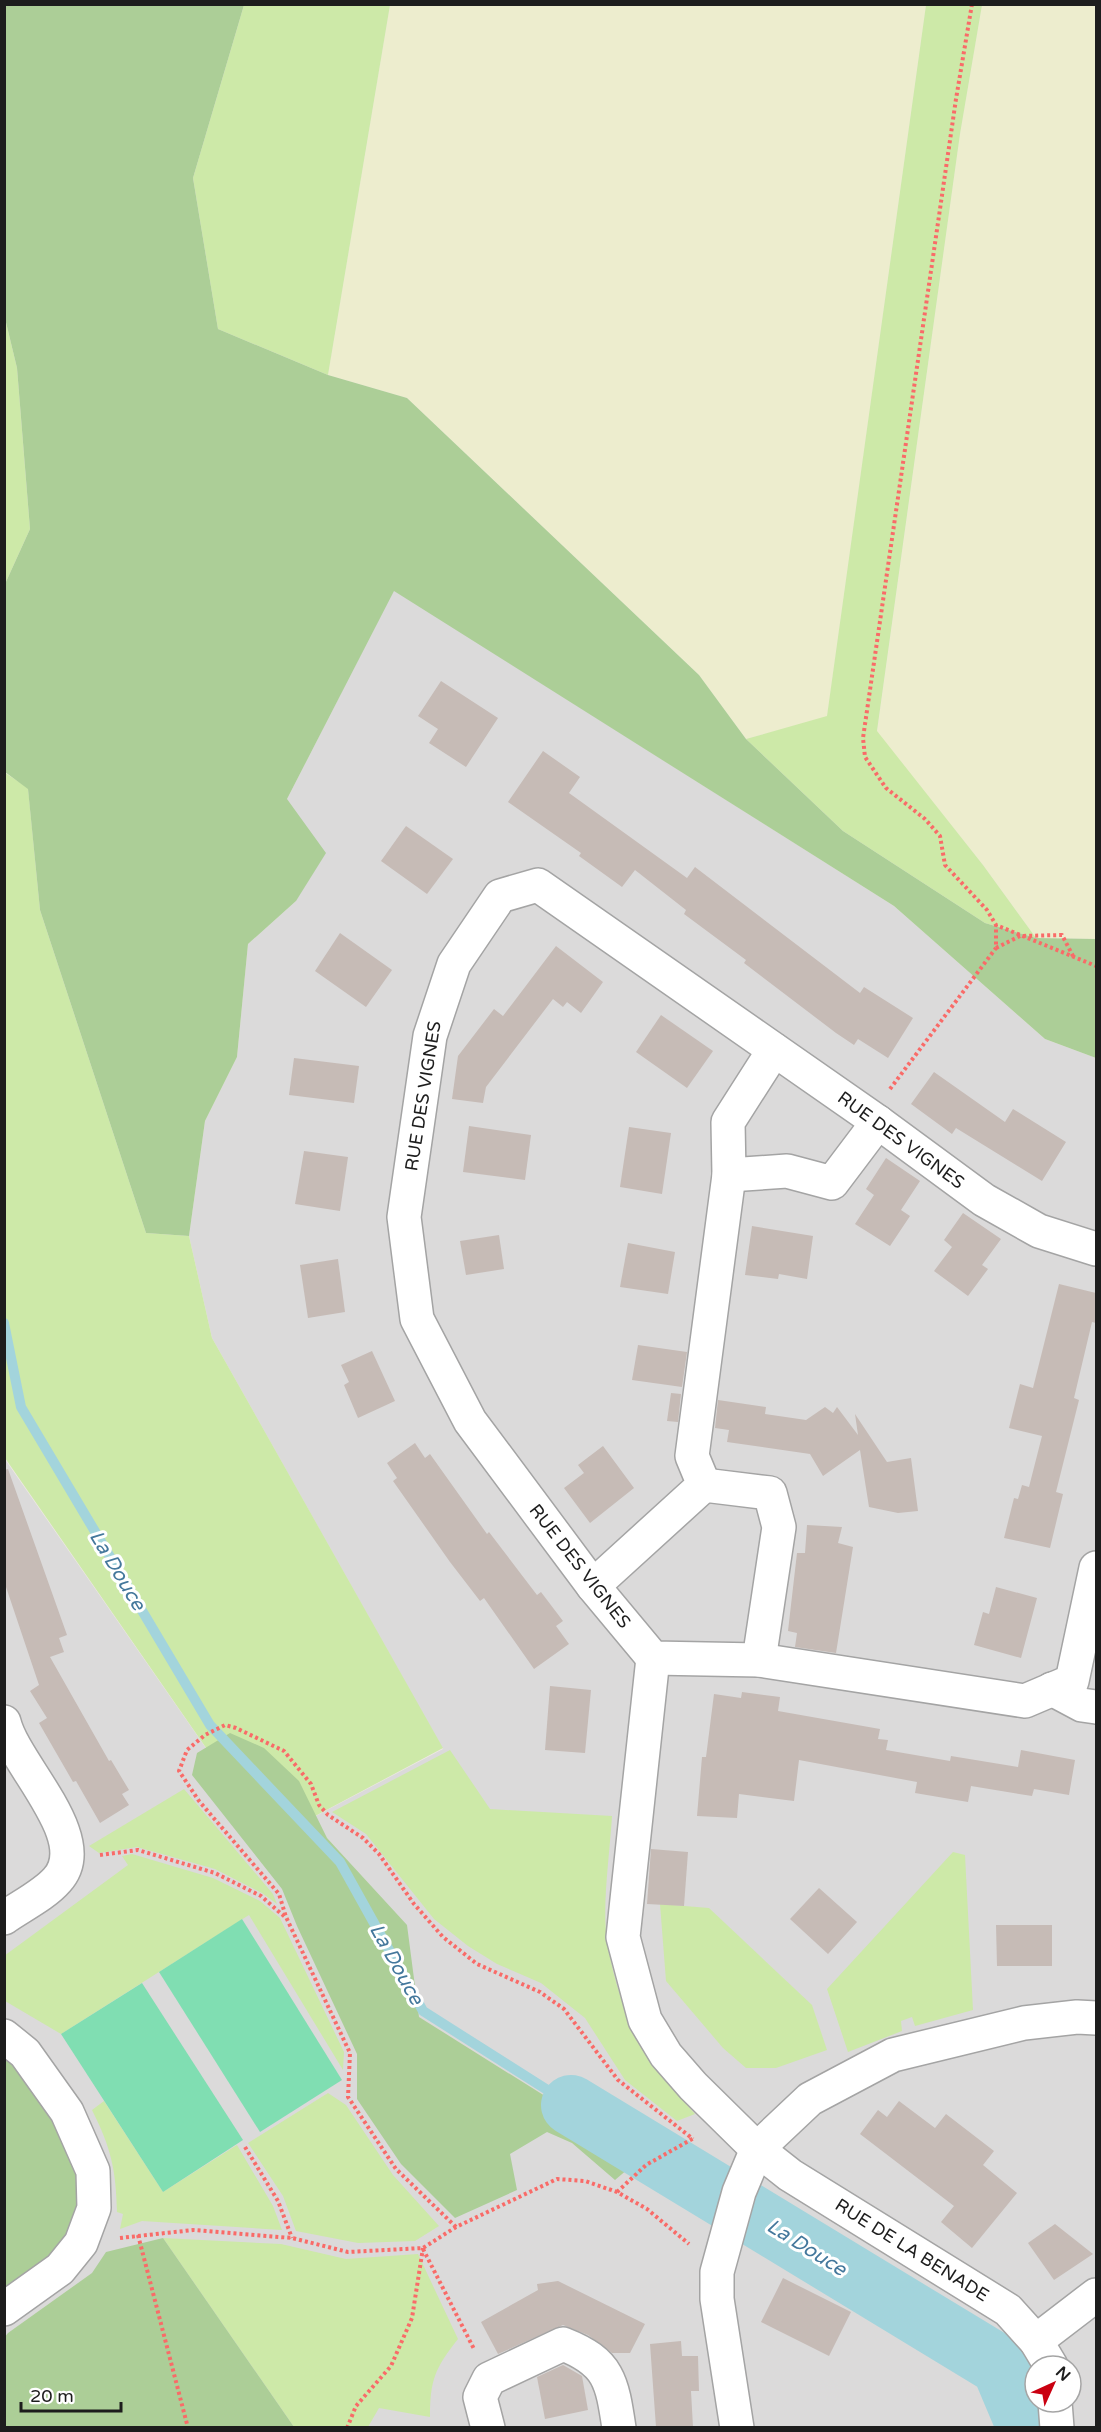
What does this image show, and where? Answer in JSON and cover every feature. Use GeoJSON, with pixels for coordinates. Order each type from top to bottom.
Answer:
{"type":"FeatureCollection","features":[{"type":"Feature","properties":{"kind":"street","name":"RUE DES VIGNES"},"geometry":{"type":"LineString","coordinates":[[653,1658],[593,1586],[470,1420],[417,1319],[404,1217],[430,1036],[454,964],[500,896],[538,885],[874,1119],[984,1200],[1039,1231],[1096,1249]]}},
{"type":"Feature","properties":{"kind":"street"},"geometry":{"type":"LineString","coordinates":[[704,1485],[692,1456],[729,1175],[728,1122],[774,1050]]}},
{"type":"Feature","properties":{"kind":"street"},"geometry":{"type":"LineString","coordinates":[[729,1175],[787,1171],[832,1183],[874,1119]]}},
{"type":"Feature","properties":{"kind":"street"},"geometry":{"type":"LineString","coordinates":[[593,1586],[704,1485],[770,1493],[779,1527],[759,1660]]}},
{"type":"Feature","properties":{"kind":"street"},"geometry":{"type":"LineString","coordinates":[[758,2149],[693,2086],[666,2055],[645,2020],[623,1937],[653,1658],[759,1660],[1025,1701],[1072,1681],[1096,1568]]}},
{"type":"Feature","properties":{"kind":"street"},"geometry":{"type":"LineString","coordinates":[[1052,1689],[1082,1705],[1096,1707]]}},
{"type":"Feature","properties":{"kind":"street"},"geometry":{"type":"LineString","coordinates":[[4,1722],[63,1831],[69,1858],[58,1880],[4,1918]]}},
{"type":"Feature","properties":{"kind":"street"},"geometry":{"type":"LineString","coordinates":[[737,2427],[717,2299],[717,2272],[735,2204],[758,2149],[810,2099],[892,2055],[1024,2022],[1077,2017],[1096,2018]]}},
{"type":"Feature","properties":{"kind":"street"},"geometry":{"type":"LineString","coordinates":[[4,2036],[25,2053],[66,2112],[93,2171],[94,2208],[81,2243],[60,2269],[4,2309]]}},
{"type":"Feature","properties":{"kind":"street","name":"RUE DE LA BENADE"},"geometry":{"type":"LineString","coordinates":[[758,2149],[790,2175],[1008,2310],[1044,2353]]}},
{"type":"Feature","properties":{"kind":"street"},"geometry":{"type":"LineString","coordinates":[[1044,2353],[1096,2295]]}},
{"type":"Feature","properties":{"kind":"street"},"geometry":{"type":"LineString","coordinates":[[488,2427],[480,2397],[489,2379],[563,2344],[587,2353],[605,2371],[619,2427]]}},
{"type":"Feature","properties":{"kind":"path"},"geometry":{"type":"LineString","coordinates":[[972,4],[956,99],[863,738],[865,757],[886,788],[924,819],[940,836],[945,865],[987,910],[996,925],[996,948]]}},
{"type":"Feature","properties":{"kind":"path"},"geometry":{"type":"LineString","coordinates":[[996,925],[1096,966]]}},
{"type":"Feature","properties":{"kind":"path"},"geometry":{"type":"LineString","coordinates":[[874,1119],[996,948],[1020,936],[1062,935],[1073,957]]}},
{"type":"Feature","properties":{"kind":"path"},"geometry":{"type":"LineString","coordinates":[[456,2227],[396,2169],[348,2097],[350,2053],[286,1917],[279,1894],[199,1801],[179,1771],[187,1750],[205,1735],[225,1725],[284,1751],[311,1784],[319,1804],[328,1815],[363,1838],[379,1854],[414,1904],[443,1937],[477,1964],[540,1992],[564,2009],[618,2080],[693,2139]]}},
{"type":"Feature","properties":{"kind":"path"},"geometry":{"type":"LineString","coordinates":[[69,1858],[138,1850],[215,1873],[261,1896],[286,1917]]}},
{"type":"Feature","properties":{"kind":"path"},"geometry":{"type":"LineString","coordinates":[[616,2192],[646,2166],[699,2135]]}},
{"type":"Feature","properties":{"kind":"path"},"geometry":{"type":"LineString","coordinates":[[245,2147],[278,2201],[292,2238]]}},
{"type":"Feature","properties":{"kind":"path"},"geometry":{"type":"LineString","coordinates":[[81,2243],[194,2230],[292,2238],[348,2252],[423,2248],[456,2227],[557,2180],[585,2181],[616,2192],[647,2209],[695,2248]]}},
{"type":"Feature","properties":{"kind":"path"},"geometry":{"type":"LineString","coordinates":[[138,2235],[188,2427]]}},
{"type":"Feature","properties":{"kind":"path"},"geometry":{"type":"LineString","coordinates":[[423,2248],[489,2379]]}},
{"type":"Feature","properties":{"kind":"path"},"geometry":{"type":"LineString","coordinates":[[347,2427],[356,2406],[392,2366],[412,2318],[423,2248]]}},
{"type":"Feature","properties":{"kind":"shaded area"},"geometry":{"type":"Polygon","coordinates":[[[394,590],[894,906],[1045,1039],[1096,1058],[1096,2427],[5,2427],[4,1458],[270,1840],[443,1749],[212,1338],[189,1236],[205,1121],[237,1057],[248,944],[296,901],[287,799],[394,590]]]}},
{"type":"Feature","properties":{"kind":"green space"},"geometry":{"type":"Polygon","coordinates":[[[5,4],[244,5],[193,178],[218,329],[328,375],[407,398],[699,675],[746,739],[843,831],[985,923],[1036,938],[1096,939],[1096,1058],[1045,1039],[894,906],[394,591],[287,799],[326,853],[296,901],[248,944],[237,1057],[205,1121],[189,1236],[146,1233],[40,910],[28,789],[5,772],[5,584],[30,529],[17,368],[4,314],[5,4]]]}},
{"type":"Feature","properties":{"kind":"green space"},"geometry":{"type":"Polygon","coordinates":[[[244,5],[390,5],[328,375],[218,329],[193,178],[244,5]]]}},
{"type":"Feature","properties":{"kind":"green space"},"geometry":{"type":"Polygon","coordinates":[[[390,5],[926,5],[827,717],[746,739],[699,675],[407,398],[328,375],[390,5]]]}},
{"type":"Feature","properties":{"kind":"green space"},"geometry":{"type":"Polygon","coordinates":[[[926,5],[982,5],[960,134],[877,731],[983,865],[1036,938],[985,923],[843,831],[746,739],[827,716],[926,5]]]}},
{"type":"Feature","properties":{"kind":"green space"},"geometry":{"type":"Polygon","coordinates":[[[982,5],[1096,5],[1096,939],[1036,938],[983,865],[877,732],[960,134],[982,5]]]}},
{"type":"Feature","properties":{"kind":"green space"},"geometry":{"type":"Polygon","coordinates":[[[4,314],[17,368],[30,529],[5,584],[4,314]]]}},
{"type":"Feature","properties":{"kind":"green space"},"geometry":{"type":"Polygon","coordinates":[[[4,772],[28,788],[40,910],[146,1233],[189,1236],[212,1338],[443,1748],[270,1840],[5,1458],[4,772]]]}},
{"type":"Feature","properties":{"kind":"green space"},"geometry":{"type":"Polygon","coordinates":[[[230,1733],[264,1748],[299,1781],[327,1838],[407,1925],[419,2017],[642,2157],[615,2180],[572,2143],[547,2132],[510,2154],[517,2190],[455,2218],[401,2164],[357,2099],[357,2054],[282,1889],[192,1775],[197,1753],[230,1733]]]}},
{"type":"Feature","properties":{"kind":"green space"},"geometry":{"type":"Polygon","coordinates":[[[450,1750],[490,1809],[612,1816],[605,1918],[610,1959],[625,2008],[647,2052],[695,2114],[677,2121],[625,2080],[585,2018],[541,1983],[497,1964],[468,1946],[434,1919],[366,1834],[332,1812],[450,1750]]]}},
{"type":"Feature","properties":{"kind":"green space"},"geometry":{"type":"Polygon","coordinates":[[[184,1789],[273,1894],[277,1904],[262,1893],[215,1869],[137,1847],[99,1853],[89,1846],[184,1789]]]}},
{"type":"Feature","properties":{"kind":"green space"},"geometry":{"type":"Polygon","coordinates":[[[953,1852],[965,1855],[973,2010],[915,2026],[912,2017],[901,2021],[902,2031],[848,2052],[827,1989],[953,1852]]]}},
{"type":"Feature","properties":{"kind":"green space"},"geometry":{"type":"Polygon","coordinates":[[[132,1854],[213,1878],[260,1901],[280,1918],[344,2052],[343,2070],[249,1915],[61,2034],[5,2001],[4,1956],[128,1865],[122,1856],[132,1854]]]}},
{"type":"Feature","properties":{"kind":"green space"},"geometry":{"type":"Polygon","coordinates":[[[660,1904],[709,1908],[812,2005],[827,2050],[776,2068],[746,2068],[723,2048],[666,1981],[660,1904]]]}},
{"type":"Feature","properties":{"kind":"green space"},"geometry":{"type":"Polygon","coordinates":[[[242,1919],[342,2080],[260,2132],[159,1972],[242,1919]]]}},
{"type":"Feature","properties":{"kind":"green space"},"geometry":{"type":"Polygon","coordinates":[[[142,1983],[243,2140],[163,2192],[61,2034],[142,1983]]]}},
{"type":"Feature","properties":{"kind":"green space"},"geometry":{"type":"Polygon","coordinates":[[[4,2054],[50,2107],[81,2175],[78,2218],[47,2262],[4,2292],[4,2054]]]}},
{"type":"Feature","properties":{"kind":"green space"},"geometry":{"type":"Polygon","coordinates":[[[328,2093],[346,2105],[393,2175],[439,2226],[415,2241],[358,2243],[296,2231],[283,2196],[248,2143],[328,2093]]]}},
{"type":"Feature","properties":{"kind":"green space"},"geometry":{"type":"Polygon","coordinates":[[[104,2101],[163,2192],[237,2145],[273,2206],[282,2230],[142,2221],[120,2229],[123,2214],[117,2212],[111,2159],[92,2110],[104,2101]]]}},
{"type":"Feature","properties":{"kind":"green space"},"geometry":{"type":"Polygon","coordinates":[[[163,2238],[281,2244],[346,2259],[418,2254],[458,2339],[435,2375],[431,2393],[430,2417],[379,2408],[368,2427],[294,2427],[163,2238]]]}},
{"type":"Feature","properties":{"kind":"green space"},"geometry":{"type":"Polygon","coordinates":[[[163,2238],[294,2427],[5,2427],[4,2338],[8,2333],[92,2273],[106,2252],[163,2238]]]}},
{"type":"Feature","properties":{"kind":"building"},"geometry":{"type":"Polygon","coordinates":[[[441,681],[498,718],[466,767],[429,743],[438,729],[418,716],[441,681]]]}},
{"type":"Feature","properties":{"kind":"building"},"geometry":{"type":"Polygon","coordinates":[[[543,751],[580,777],[569,793],[687,878],[695,867],[860,993],[864,987],[913,1018],[888,1058],[858,1039],[854,1045],[836,1033],[744,963],[746,960],[684,914],[686,910],[635,870],[622,887],[579,856],[581,853],[508,802],[543,751]]]}},
{"type":"Feature","properties":{"kind":"building"},"geometry":{"type":"Polygon","coordinates":[[[406,826],[453,859],[427,894],[381,861],[406,826]]]}},
{"type":"Feature","properties":{"kind":"building"},"geometry":{"type":"Polygon","coordinates":[[[340,933],[392,970],[366,1007],[315,971],[340,933]]]}},
{"type":"Feature","properties":{"kind":"building"},"geometry":{"type":"Polygon","coordinates":[[[556,946],[603,982],[581,1013],[567,1002],[563,1007],[553,999],[486,1087],[483,1103],[452,1099],[458,1056],[494,1009],[503,1016],[556,946]]]}},
{"type":"Feature","properties":{"kind":"building"},"geometry":{"type":"Polygon","coordinates":[[[661,1015],[713,1051],[687,1088],[636,1052],[661,1015]]]}},
{"type":"Feature","properties":{"kind":"building"},"geometry":{"type":"Polygon","coordinates":[[[294,1058],[359,1066],[354,1103],[289,1095],[294,1058]]]}},
{"type":"Feature","properties":{"kind":"building"},"geometry":{"type":"Polygon","coordinates":[[[934,1072],[1005,1122],[1013,1109],[1066,1142],[1042,1181],[956,1128],[952,1134],[911,1104],[934,1072]]]}},
{"type":"Feature","properties":{"kind":"building"},"geometry":{"type":"Polygon","coordinates":[[[469,1126],[531,1135],[525,1180],[463,1172],[469,1126]]]}},
{"type":"Feature","properties":{"kind":"building"},"geometry":{"type":"Polygon","coordinates":[[[629,1127],[671,1133],[662,1194],[620,1187],[629,1127]]]}},
{"type":"Feature","properties":{"kind":"building"},"geometry":{"type":"Polygon","coordinates":[[[304,1151],[348,1157],[340,1211],[295,1204],[304,1151]]]}},
{"type":"Feature","properties":{"kind":"building"},"geometry":{"type":"Polygon","coordinates":[[[886,1158],[920,1181],[901,1210],[910,1216],[890,1246],[855,1224],[874,1195],[866,1189],[886,1158]]]}},
{"type":"Feature","properties":{"kind":"building"},"geometry":{"type":"Polygon","coordinates":[[[963,1213],[1001,1239],[982,1265],[988,1269],[968,1296],[934,1271],[952,1247],[944,1240],[963,1213]]]}},
{"type":"Feature","properties":{"kind":"building"},"geometry":{"type":"Polygon","coordinates":[[[752,1226],[813,1236],[807,1279],[779,1274],[778,1279],[745,1275],[752,1226]]]}},
{"type":"Feature","properties":{"kind":"building"},"geometry":{"type":"Polygon","coordinates":[[[499,1235],[504,1269],[466,1275],[460,1241],[499,1235]]]}},
{"type":"Feature","properties":{"kind":"building"},"geometry":{"type":"Polygon","coordinates":[[[628,1243],[675,1252],[668,1294],[620,1287],[628,1243]]]}},
{"type":"Feature","properties":{"kind":"building"},"geometry":{"type":"Polygon","coordinates":[[[338,1259],[345,1312],[308,1318],[300,1265],[338,1259]]]}},
{"type":"Feature","properties":{"kind":"building"},"geometry":{"type":"Polygon","coordinates":[[[1059,1284],[1096,1293],[1096,1323],[1092,1322],[1074,1398],[1079,1400],[1056,1492],[1063,1494],[1050,1548],[1004,1538],[1014,1498],[1018,1499],[1022,1485],[1029,1487],[1042,1436],[1009,1428],[1020,1384],[1033,1388],[1059,1284]]]}},
{"type":"Feature","properties":{"kind":"building"},"geometry":{"type":"Polygon","coordinates":[[[638,1345],[687,1352],[682,1387],[632,1380],[638,1345]]]}},
{"type":"Feature","properties":{"kind":"building"},"geometry":{"type":"Polygon","coordinates":[[[372,1351],[395,1401],[358,1418],[344,1385],[349,1382],[341,1365],[372,1351]]]}},
{"type":"Feature","properties":{"kind":"building"},"geometry":{"type":"Polygon","coordinates":[[[671,1393],[681,1394],[678,1422],[667,1421],[671,1393]]]}},
{"type":"Feature","properties":{"kind":"building"},"geometry":{"type":"Polygon","coordinates":[[[718,1400],[766,1407],[765,1414],[806,1420],[825,1407],[833,1413],[837,1407],[858,1435],[855,1414],[887,1462],[911,1458],[918,1511],[898,1513],[869,1507],[860,1450],[823,1476],[810,1454],[727,1442],[729,1430],[715,1428],[718,1400]]]}},
{"type":"Feature","properties":{"kind":"building"},"geometry":{"type":"Polygon","coordinates":[[[415,1443],[425,1458],[430,1454],[487,1534],[489,1532],[537,1595],[541,1592],[563,1621],[556,1626],[569,1644],[534,1669],[484,1598],[480,1601],[450,1562],[393,1481],[397,1478],[387,1463],[415,1443]]]}},
{"type":"Feature","properties":{"kind":"building"},"geometry":{"type":"Polygon","coordinates":[[[603,1446],[634,1488],[590,1523],[564,1488],[584,1473],[578,1465],[603,1446]]]}},
{"type":"Feature","properties":{"kind":"building"},"geometry":{"type":"Polygon","coordinates":[[[8,1469],[67,1635],[59,1638],[64,1652],[50,1657],[109,1761],[111,1760],[129,1790],[122,1794],[129,1805],[100,1823],[39,1723],[47,1718],[30,1691],[39,1685],[4,1581],[4,1470],[8,1469]]]}},
{"type":"Feature","properties":{"kind":"building"},"geometry":{"type":"Polygon","coordinates":[[[807,1525],[842,1527],[838,1543],[853,1547],[836,1653],[795,1647],[797,1633],[788,1631],[797,1553],[805,1553],[807,1525]]]}},
{"type":"Feature","properties":{"kind":"building"},"geometry":{"type":"Polygon","coordinates":[[[996,1587],[1037,1598],[1021,1658],[974,1645],[983,1612],[989,1614],[996,1587]]]}},
{"type":"Feature","properties":{"kind":"building"},"geometry":{"type":"Polygon","coordinates":[[[550,1686],[591,1690],[585,1753],[545,1750],[550,1686]]]}},
{"type":"Feature","properties":{"kind":"building"},"geometry":{"type":"Polygon","coordinates":[[[742,1692],[780,1697],[778,1711],[880,1729],[878,1739],[888,1740],[886,1750],[950,1761],[951,1756],[1018,1767],[1021,1750],[1075,1760],[1069,1795],[1034,1789],[1032,1796],[971,1786],[968,1802],[915,1793],[917,1782],[799,1760],[794,1801],[739,1794],[737,1818],[697,1816],[702,1757],[706,1757],[714,1694],[741,1698],[742,1692]]]}},
{"type":"Feature","properties":{"kind":"building"},"geometry":{"type":"Polygon","coordinates":[[[651,1849],[688,1852],[684,1906],[647,1904],[651,1849]]]}},
{"type":"Feature","properties":{"kind":"building"},"geometry":{"type":"Polygon","coordinates":[[[819,1888],[857,1922],[828,1954],[790,1919],[819,1888]]]}},
{"type":"Feature","properties":{"kind":"building"},"geometry":{"type":"Polygon","coordinates":[[[996,1925],[1052,1925],[1052,1966],[997,1966],[996,1925]]]}},
{"type":"Feature","properties":{"kind":"building"},"geometry":{"type":"Polygon","coordinates":[[[899,2101],[935,2128],[946,2114],[994,2151],[983,2165],[1017,2193],[972,2248],[941,2222],[954,2206],[860,2134],[878,2110],[887,2117],[899,2101]]]}},
{"type":"Feature","properties":{"kind":"building"},"geometry":{"type":"Polygon","coordinates":[[[1055,2224],[1093,2254],[1054,2280],[1028,2243],[1055,2224]]]}},
{"type":"Feature","properties":{"kind":"building"},"geometry":{"type":"Polygon","coordinates":[[[783,2278],[851,2312],[829,2356],[761,2322],[783,2278]]]}},
{"type":"Feature","properties":{"kind":"building"},"geometry":{"type":"Polygon","coordinates":[[[558,2281],[645,2324],[630,2353],[612,2353],[588,2335],[563,2325],[498,2354],[481,2322],[538,2290],[537,2284],[558,2281]]]}},
{"type":"Feature","properties":{"kind":"building"},"geometry":{"type":"Polygon","coordinates":[[[681,2341],[682,2356],[698,2356],[699,2391],[691,2391],[693,2427],[656,2427],[650,2344],[681,2341]]]}},
{"type":"Feature","properties":{"kind":"building"},"geometry":{"type":"Polygon","coordinates":[[[563,2365],[582,2376],[588,2410],[545,2419],[537,2377],[563,2365]]]}},
{"type":"Feature","properties":{"kind":"waterway","name":"La Douce"},"geometry":{"type":"LineString","coordinates":[[4,1323],[21,1407],[210,1725],[340,1862],[423,2011],[571,2105]]}},
{"type":"Feature","properties":{"kind":"waterway","name":"La Douce"},"geometry":{"type":"LineString","coordinates":[[571,2105],[1001,2366],[1025,2423],[1025,2428]]}}]}
